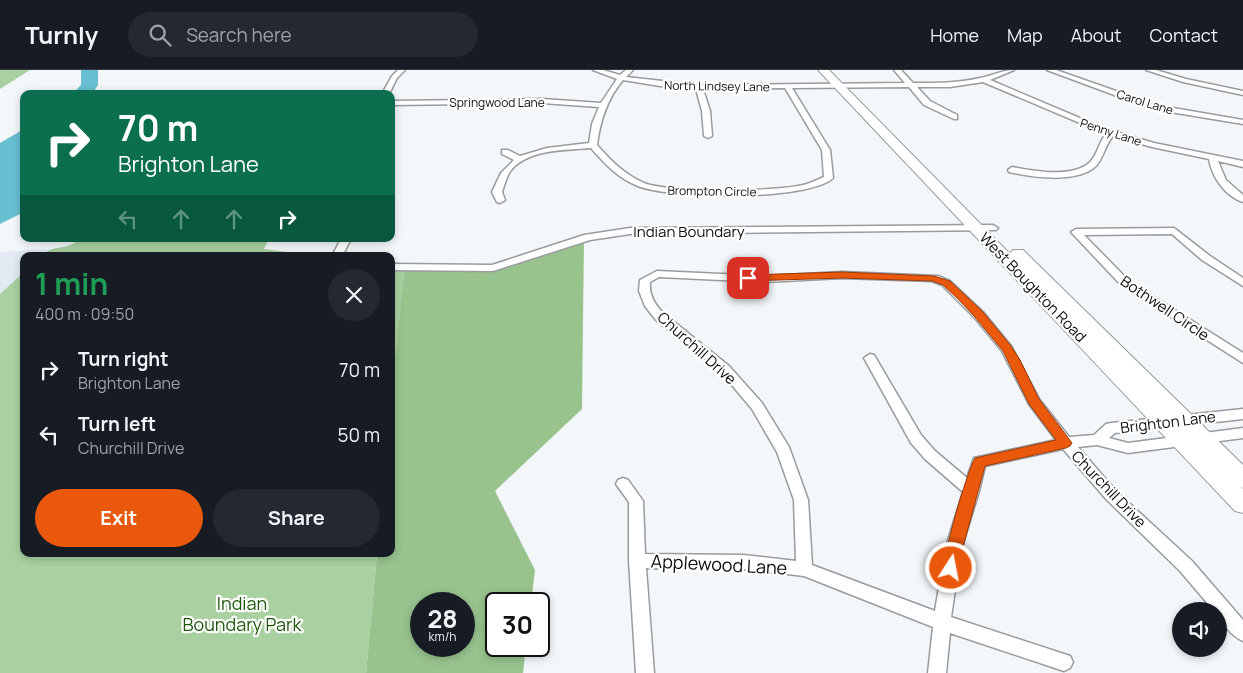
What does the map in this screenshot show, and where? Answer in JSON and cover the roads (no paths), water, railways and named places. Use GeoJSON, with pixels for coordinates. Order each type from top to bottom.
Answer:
{"type":"FeatureCollection","features":[{"type":"Feature","properties":{"kind":"main road","name":"West Boughton Road"},"geometry":{"type":"LineString","coordinates":[[823,70],[845,86],[986,228],[1243,479]]}},
{"type":"Feature","properties":{"kind":"main road","name":"West Boughton Road"},"geometry":{"type":"LineString","coordinates":[[835,70],[845,86]]}},
{"type":"Feature","properties":{"kind":"main road","name":"West Boughton Road"},"geometry":{"type":"LineString","coordinates":[[986,228],[1064,320],[1243,504]]}},
{"type":"Feature","properties":{"kind":"street"},"geometry":{"type":"LineString","coordinates":[[387,90],[394,78],[402,70]]}},
{"type":"Feature","properties":{"kind":"street","name":"North Lindsey Lane"},"geometry":{"type":"LineString","coordinates":[[596,70],[621,78],[659,85],[699,87],[950,85],[984,80],[1011,70]]}},
{"type":"Feature","properties":{"kind":"street"},"geometry":{"type":"LineString","coordinates":[[500,200],[497,192],[502,179],[507,170],[519,159],[553,149],[593,145],[595,124],[602,105],[621,78],[630,70]]}},
{"type":"Feature","properties":{"kind":"street"},"geometry":{"type":"LineString","coordinates":[[897,70],[927,103],[954,117]]}},
{"type":"Feature","properties":{"kind":"street","name":"Carol Lane"},"geometry":{"type":"LineString","coordinates":[[1050,70],[1155,107],[1243,122]]}},
{"type":"Feature","properties":{"kind":"street"},"geometry":{"type":"LineString","coordinates":[[1149,70],[1185,81],[1243,93]]}},
{"type":"Feature","properties":{"kind":"street","name":"Penny Lane"},"geometry":{"type":"LineString","coordinates":[[984,80],[1080,123],[1152,145],[1243,164]]}},
{"type":"Feature","properties":{"kind":"street"},"geometry":{"type":"LineString","coordinates":[[699,87],[706,111],[708,136]]}},
{"type":"Feature","properties":{"kind":"street","name":"Brompton Circle"},"geometry":{"type":"LineString","coordinates":[[593,145],[611,166],[626,178],[661,190],[678,192],[778,191],[808,188],[829,178],[826,150],[788,87]]}},
{"type":"Feature","properties":{"kind":"street","name":"Springwood Lane"},"geometry":{"type":"LineString","coordinates":[[395,103],[542,101],[602,105]]}},
{"type":"Feature","properties":{"kind":"street"},"geometry":{"type":"LineString","coordinates":[[1012,170],[1057,174],[1082,171],[1095,162],[1103,141],[1112,133]]}},
{"type":"Feature","properties":{"kind":"street"},"geometry":{"type":"LineString","coordinates":[[504,152],[519,159]]}},
{"type":"Feature","properties":{"kind":"street"},"geometry":{"type":"LineString","coordinates":[[1213,158],[1215,172],[1220,181],[1243,199]]}},
{"type":"Feature","properties":{"kind":"street","name":"Indian Boundary"},"geometry":{"type":"LineString","coordinates":[[395,267],[493,268],[588,237],[621,232],[986,228]]}},
{"type":"Feature","properties":{"kind":"street","name":"Bothwell Circle"},"geometry":{"type":"LineString","coordinates":[[1243,283],[1212,264],[1174,230],[1076,232],[1125,283],[1243,359]]}},
{"type":"Feature","properties":{"kind":"street","name":"Churchill Drive"},"geometry":{"type":"LineString","coordinates":[[804,569],[801,500],[784,451],[757,406],[725,369],[659,316],[650,304],[644,291],[645,280],[657,274],[765,279],[842,275],[934,278],[946,283],[979,315],[1007,349],[1018,365],[1034,401],[1066,443],[1111,494],[1186,566],[1243,633]]}},
{"type":"Feature","properties":{"kind":"street"},"geometry":{"type":"LineString","coordinates":[[870,358],[916,439],[930,455],[972,491]]}},
{"type":"Feature","properties":{"kind":"street","name":"Brighton Lane"},"geometry":{"type":"LineString","coordinates":[[1097,440],[1111,428],[1243,414]]}},
{"type":"Feature","properties":{"kind":"street","name":"Brighton Lane"},"geometry":{"type":"LineString","coordinates":[[937,673],[942,622],[953,550],[972,491],[979,462],[1066,443],[1097,440],[1128,448],[1243,433]]}},
{"type":"Feature","properties":{"kind":"street"},"geometry":{"type":"LineString","coordinates":[[623,484],[636,501],[637,561],[644,673]]}},
{"type":"Feature","properties":{"kind":"street","name":"Applewood Lane"},"geometry":{"type":"LineString","coordinates":[[637,561],[744,562],[804,569],[942,622],[1064,662]]}},
{"type":"Feature","properties":{"kind":"water"},"geometry":{"type":"Polygon","coordinates":[[[81,70],[98,70],[98,85],[95,90],[76,90],[81,85],[81,70]]]}},
{"type":"Feature","properties":{"kind":"water"},"geometry":{"type":"Polygon","coordinates":[[[20,131],[20,214],[0,224],[0,143],[20,131]]]}},
{"type":"Feature","properties":{"kind":"park label","name":"Indian Boundary Park"},"geometry":{"type":"Point","coordinates":[242,613]}}]}
